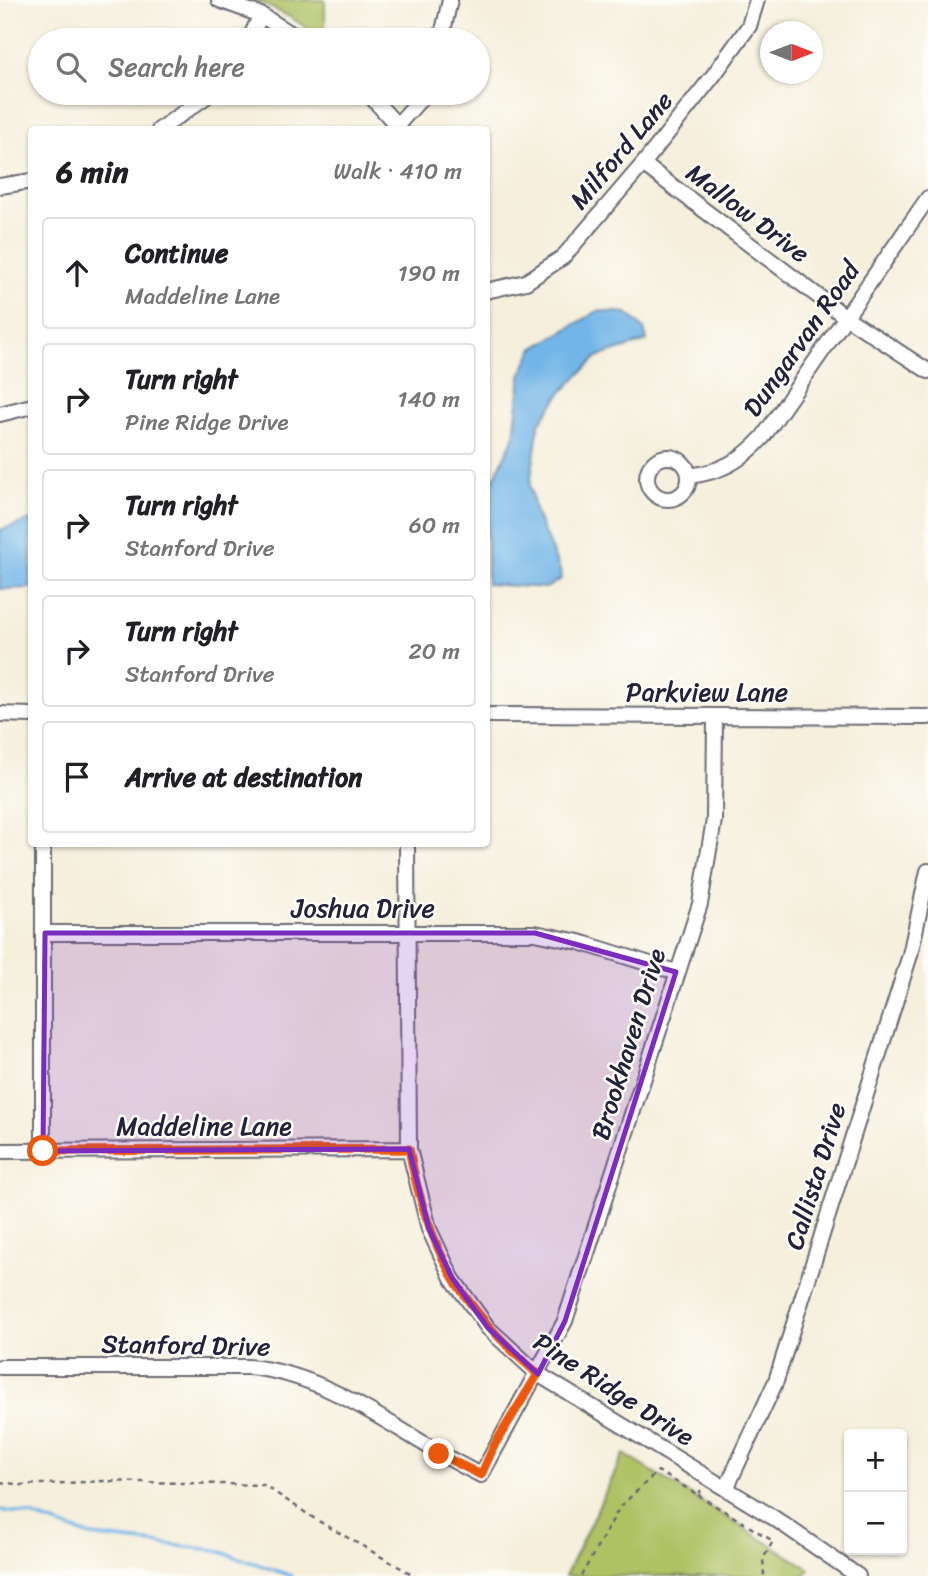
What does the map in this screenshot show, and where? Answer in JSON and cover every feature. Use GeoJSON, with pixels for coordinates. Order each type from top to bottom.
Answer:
{"type":"FeatureCollection","features":[{"type":"Feature","properties":{"kind":"street"},"geometry":{"type":"LineString","coordinates":[[219,0],[261,15],[282,28]]}},
{"type":"Feature","properties":{"kind":"street"},"geometry":{"type":"LineString","coordinates":[[444,28],[450,0]]}},
{"type":"Feature","properties":{"kind":"street","name":"Milford Lane"},"geometry":{"type":"LineString","coordinates":[[490,291],[505,289],[546,271],[563,257],[643,164],[749,26],[757,0]]}},
{"type":"Feature","properties":{"kind":"street"},"geometry":{"type":"LineString","coordinates":[[255,28],[261,15]]}},
{"type":"Feature","properties":{"kind":"street"},"geometry":{"type":"LineString","coordinates":[[165,126],[194,105]]}},
{"type":"Feature","properties":{"kind":"street"},"geometry":{"type":"LineString","coordinates":[[379,105],[398,126]]}},
{"type":"Feature","properties":{"kind":"street"},"geometry":{"type":"LineString","coordinates":[[400,126],[416,105]]}},
{"type":"Feature","properties":{"kind":"street","name":"Mallow Drive"},"geometry":{"type":"LineString","coordinates":[[643,164],[847,318],[928,371]]}},
{"type":"Feature","properties":{"kind":"street"},"geometry":{"type":"LineString","coordinates":[[0,186],[28,182]]}},
{"type":"Feature","properties":{"kind":"street","name":"Dungarvan Road"},"geometry":{"type":"LineString","coordinates":[[689,476],[725,468],[751,450],[847,318],[928,198]]}},
{"type":"Feature","properties":{"kind":"street"},"geometry":{"type":"LineString","coordinates":[[0,414],[28,407]]}},
{"type":"Feature","properties":{"kind":"street"},"geometry":{"type":"LineString","coordinates":[[0,714],[28,715]]}},
{"type":"Feature","properties":{"kind":"street","name":"Parkview Lane"},"geometry":{"type":"LineString","coordinates":[[490,715],[928,717]]}},
{"type":"Feature","properties":{"kind":"street","name":"Brookhaven Drive"},"geometry":{"type":"LineString","coordinates":[[538,1374],[565,1321],[700,904],[711,849],[715,718]]}},
{"type":"Feature","properties":{"kind":"street"},"geometry":{"type":"LineString","coordinates":[[43,847],[43,1151]]}},
{"type":"Feature","properties":{"kind":"street","name":"Pine Ridge Drive"},"geometry":{"type":"LineString","coordinates":[[407,847],[409,1149],[429,1229],[452,1278],[488,1328],[538,1374],[726,1489],[858,1576]]}},
{"type":"Feature","properties":{"kind":"street","name":"Callista Drive"},"geometry":{"type":"LineString","coordinates":[[726,1489],[776,1381],[910,955],[928,871]]}},
{"type":"Feature","properties":{"kind":"street","name":"Joshua Drive"},"geometry":{"type":"LineString","coordinates":[[44,933],[407,932],[548,935],[676,972]]}},
{"type":"Feature","properties":{"kind":"street","name":"Maddeline Lane"},"geometry":{"type":"LineString","coordinates":[[0,1151],[409,1149]]}},
{"type":"Feature","properties":{"kind":"street","name":"Stanford Drive"},"geometry":{"type":"LineString","coordinates":[[0,1367],[248,1367],[287,1373],[326,1388],[481,1475],[495,1444],[538,1374]]}},
{"type":"Feature","properties":{"kind":"path"},"geometry":{"type":"LineString","coordinates":[[581,1576],[620,1507],[658,1471],[773,1541],[763,1559],[764,1576]]}},
{"type":"Feature","properties":{"kind":"path"},"geometry":{"type":"LineString","coordinates":[[698,1495],[708,1478]]}},
{"type":"Feature","properties":{"kind":"path"},"geometry":{"type":"LineString","coordinates":[[0,1482],[22,1485],[117,1481],[264,1485],[302,1511],[415,1576]]}},
{"type":"Feature","properties":{"kind":"highlighted area"},"geometry":{"type":"Polygon","coordinates":[[[45,933],[535,933],[676,972],[565,1321],[538,1374],[488,1328],[452,1278],[429,1229],[409,1149],[43,1151],[45,933]]]}},
{"type":"Feature","properties":{"kind":"green space"},"geometry":{"type":"Polygon","coordinates":[[[255,0],[325,0],[325,28],[307,28],[255,0]]]}},
{"type":"Feature","properties":{"kind":"green space"},"geometry":{"type":"Polygon","coordinates":[[[624,1454],[810,1569],[805,1576],[565,1576],[624,1454]]]}},
{"type":"Feature","properties":{"kind":"water"},"geometry":{"type":"Polygon","coordinates":[[[598,311],[627,313],[644,329],[647,341],[597,357],[561,393],[539,424],[530,485],[536,514],[560,570],[561,579],[546,588],[490,584],[490,487],[514,437],[521,375],[533,349],[598,311]]]}},
{"type":"Feature","properties":{"kind":"water"},"geometry":{"type":"Polygon","coordinates":[[[28,521],[28,588],[0,589],[0,530],[28,521]]]}},
{"type":"Feature","properties":{"kind":"waterway"},"geometry":{"type":"LineString","coordinates":[[0,1510],[31,1515],[91,1536],[215,1550],[292,1576]]}},
{"type":"Feature","properties":{"kind":"route"},"geometry":{"type":"LineString","coordinates":[[43,1151],[409,1149],[429,1229],[452,1278],[488,1328],[538,1374],[495,1444],[481,1475],[439,1454]]}}]}
